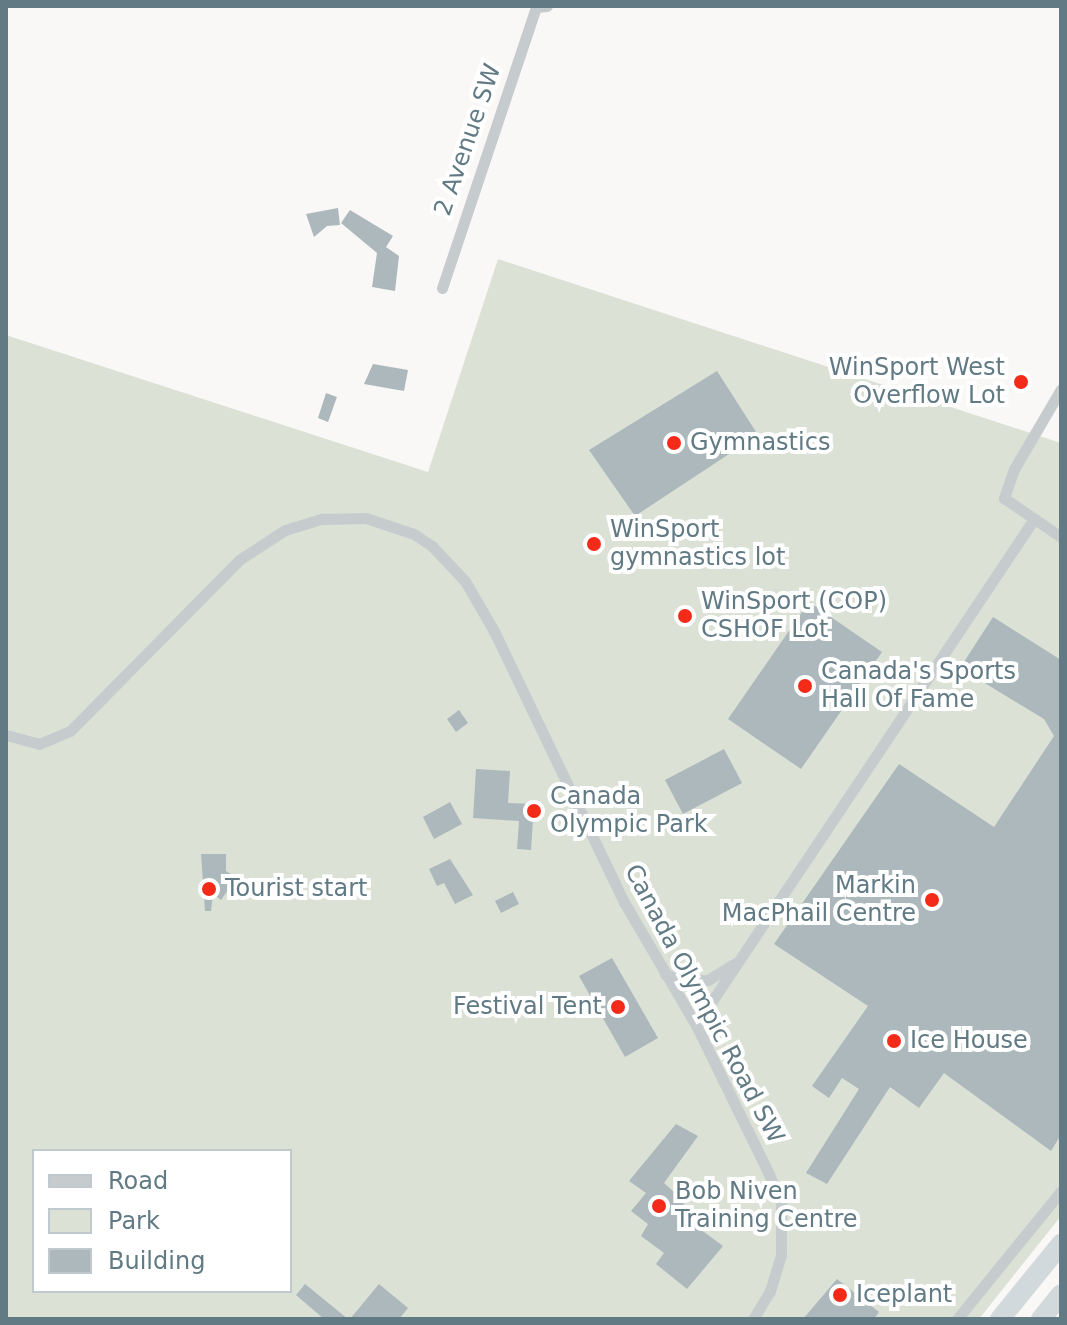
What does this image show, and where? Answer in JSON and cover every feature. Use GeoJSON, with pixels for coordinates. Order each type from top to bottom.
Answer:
{"type":"FeatureCollection","features":[{"type":"Feature","properties":{"kind":"highway"},"geometry":{"type":"LineString","coordinates":[[1000,1319],[1061,1244]]}},
{"type":"Feature","properties":{"kind":"highway"},"geometry":{"type":"LineString","coordinates":[[1041,1319],[1061,1294]]}},
{"type":"Feature","properties":{"kind":"street","name":"2 Avenue SW"},"geometry":{"type":"LineString","coordinates":[[442,288],[542,7]]}},
{"type":"Feature","properties":{"kind":"street"},"geometry":{"type":"LineString","coordinates":[[1061,389],[1014,469],[1004,498],[1061,537]]}},
{"type":"Feature","properties":{"kind":"street","name":"Canada Olympic Road SW"},"geometry":{"type":"LineString","coordinates":[[6,735],[39,744],[70,731],[265,539],[322,519],[387,522],[432,546],[465,581],[664,973],[696,1025],[781,1203],[781,1255],[770,1291],[753,1319]]}},
{"type":"Feature","properties":{"kind":"street"},"geometry":{"type":"LineString","coordinates":[[696,1025],[1034,519]]}},
{"type":"Feature","properties":{"kind":"street"},"geometry":{"type":"LineString","coordinates":[[664,973],[681,980],[708,980],[739,961]]}},
{"type":"Feature","properties":{"kind":"street"},"geometry":{"type":"LineString","coordinates":[[957,1319],[1061,1191]]}},
{"type":"Feature","properties":{"kind":"green space","name":"Canada Olympic Park"},"geometry":{"type":"Polygon","coordinates":[[[498,259],[1061,443],[1061,1216],[979,1319],[6,1319],[6,335],[428,472],[498,259]]]}},
{"type":"Feature","properties":{"kind":"building"},"geometry":{"type":"Polygon","coordinates":[[[338,208],[340,225],[327,226],[314,237],[306,214],[338,208]]]}},
{"type":"Feature","properties":{"kind":"building"},"geometry":{"type":"Polygon","coordinates":[[[350,210],[393,236],[386,247],[399,256],[395,291],[372,287],[377,253],[341,223],[350,210]]]}},
{"type":"Feature","properties":{"kind":"building"},"geometry":{"type":"Polygon","coordinates":[[[373,364],[408,370],[404,391],[364,384],[373,364]]]}},
{"type":"Feature","properties":{"kind":"building","name":"Gymnastics"},"geometry":{"type":"Polygon","coordinates":[[[717,371],[758,435],[635,516],[589,450],[717,371]]]}},
{"type":"Feature","properties":{"kind":"building"},"geometry":{"type":"Polygon","coordinates":[[[326,393],[337,397],[328,422],[318,418],[326,393]]]}},
{"type":"Feature","properties":{"kind":"building","name":"Canada's Sports Hall Of Fame"},"geometry":{"type":"Polygon","coordinates":[[[809,602],[882,652],[801,769],[728,719],[809,602]]]}},
{"type":"Feature","properties":{"kind":"building","name":"Markin MacPhail Centre"},"geometry":{"type":"Polygon","coordinates":[[[993,617],[1061,660],[1061,1135],[1051,1151],[944,1073],[919,1108],[890,1087],[827,1184],[806,1173],[859,1089],[842,1078],[829,1098],[812,1086],[868,1006],[774,944],[899,764],[994,827],[1054,736],[1044,719],[960,668],[993,617]]]}},
{"type":"Feature","properties":{"kind":"building"},"geometry":{"type":"Polygon","coordinates":[[[459,710],[468,723],[456,732],[447,719],[459,710]]]}},
{"type":"Feature","properties":{"kind":"building"},"geometry":{"type":"Polygon","coordinates":[[[724,749],[742,783],[683,814],[665,780],[724,749]]]}},
{"type":"Feature","properties":{"kind":"building"},"geometry":{"type":"Polygon","coordinates":[[[476,769],[510,771],[508,803],[534,804],[531,850],[517,849],[519,821],[473,818],[476,769]]]}},
{"type":"Feature","properties":{"kind":"building"},"geometry":{"type":"Polygon","coordinates":[[[450,802],[462,824],[434,839],[423,817],[450,802]]]}},
{"type":"Feature","properties":{"kind":"building"},"geometry":{"type":"Polygon","coordinates":[[[201,854],[226,854],[226,871],[247,884],[239,896],[228,890],[221,900],[213,894],[211,911],[205,911],[201,854]]]}},
{"type":"Feature","properties":{"kind":"building"},"geometry":{"type":"Polygon","coordinates":[[[450,859],[473,895],[455,904],[444,883],[437,886],[429,869],[450,859]]]}},
{"type":"Feature","properties":{"kind":"building"},"geometry":{"type":"Polygon","coordinates":[[[513,892],[519,904],[501,913],[495,901],[513,892]]]}},
{"type":"Feature","properties":{"kind":"building","name":"Festival Tent"},"geometry":{"type":"Polygon","coordinates":[[[612,958],[658,1038],[625,1057],[579,976],[612,958]]]}},
{"type":"Feature","properties":{"kind":"building","name":"Bob Niven Training Centre"},"geometry":{"type":"Polygon","coordinates":[[[676,1124],[698,1136],[664,1183],[685,1202],[678,1213],[723,1246],[687,1289],[656,1264],[664,1253],[641,1236],[648,1224],[631,1211],[646,1193],[629,1181],[676,1124]]]}},
{"type":"Feature","properties":{"kind":"building","name":"Iceplant"},"geometry":{"type":"Polygon","coordinates":[[[837,1279],[879,1312],[874,1319],[803,1319],[837,1279]]]}},
{"type":"Feature","properties":{"kind":"building"},"geometry":{"type":"Polygon","coordinates":[[[305,1284],[348,1319],[324,1319],[296,1295],[305,1284]]]}},
{"type":"Feature","properties":{"kind":"building"},"geometry":{"type":"Polygon","coordinates":[[[379,1284],[408,1308],[399,1319],[350,1319],[379,1284]]]}},
{"type":"Feature","properties":{"kind":"place","name":"WinSport West Overflow Lot"},"geometry":{"type":"Point","coordinates":[1021,382]}},
{"type":"Feature","properties":{"kind":"place","name":"Gymnastics"},"geometry":{"type":"Point","coordinates":[674,443]}},
{"type":"Feature","properties":{"kind":"place","name":"WinSport gymnastics lot"},"geometry":{"type":"Point","coordinates":[594,544]}},
{"type":"Feature","properties":{"kind":"place","name":"WinSport (COP) CSHOF Lot"},"geometry":{"type":"Point","coordinates":[685,616]}},
{"type":"Feature","properties":{"kind":"place","name":"Canada's Sports Hall Of Fame"},"geometry":{"type":"Point","coordinates":[805,686]}},
{"type":"Feature","properties":{"kind":"place","name":"Canada Olympic Park"},"geometry":{"type":"Point","coordinates":[534,811]}},
{"type":"Feature","properties":{"kind":"place","name":"Tourist start"},"geometry":{"type":"Point","coordinates":[209,889]}},
{"type":"Feature","properties":{"kind":"place","name":"Markin MacPhail Centre"},"geometry":{"type":"Point","coordinates":[932,900]}},
{"type":"Feature","properties":{"kind":"place","name":"Festival Tent"},"geometry":{"type":"Point","coordinates":[618,1007]}},
{"type":"Feature","properties":{"kind":"place","name":"Ice House"},"geometry":{"type":"Point","coordinates":[894,1041]}},
{"type":"Feature","properties":{"kind":"place","name":"Bob Niven Training Centre"},"geometry":{"type":"Point","coordinates":[659,1206]}},
{"type":"Feature","properties":{"kind":"place","name":"Iceplant"},"geometry":{"type":"Point","coordinates":[840,1295]}}]}
